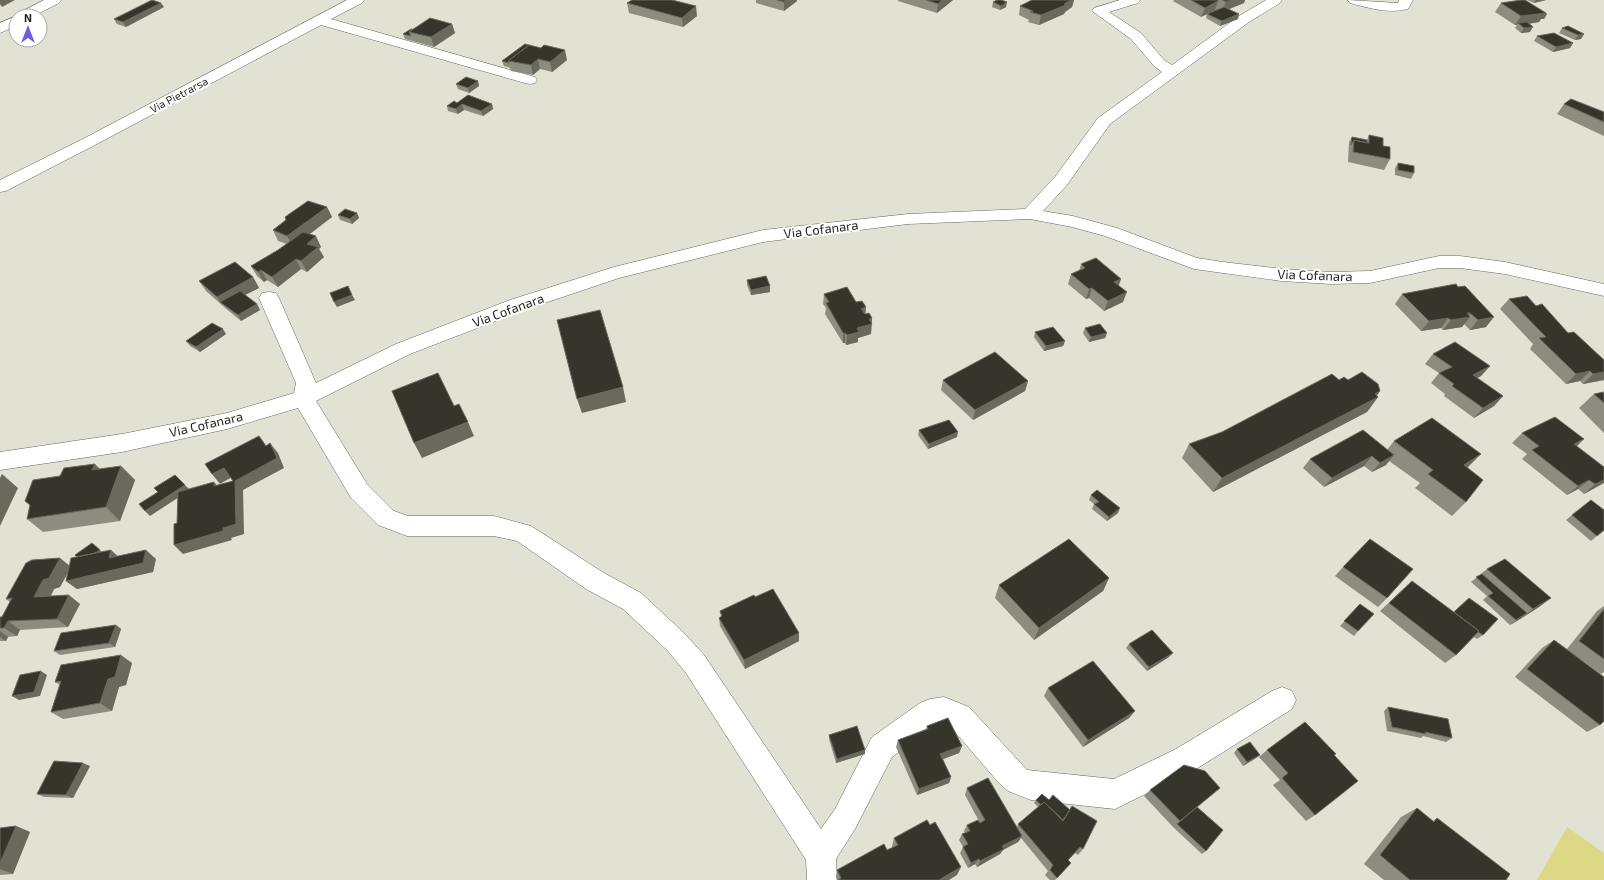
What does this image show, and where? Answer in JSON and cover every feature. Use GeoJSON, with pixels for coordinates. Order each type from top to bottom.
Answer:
{"type":"FeatureCollection","features":[{"type":"Feature","properties":{"kind":"street"},"geometry":{"type":"LineString","coordinates":[[39,8],[54,0]]}},
{"type":"Feature","properties":{"kind":"street","name":"Via Pietrarsa"},"geometry":{"type":"LineString","coordinates":[[0,187],[87,144],[357,0]]}},
{"type":"Feature","properties":{"kind":"street"},"geometry":{"type":"LineString","coordinates":[[1133,0],[1099,11],[1136,36],[1145,44],[1159,64],[1173,72]]}},
{"type":"Feature","properties":{"kind":"street"},"geometry":{"type":"LineString","coordinates":[[1244,19],[1234,13],[1251,4],[1246,0]]}},
{"type":"Feature","properties":{"kind":"street"},"geometry":{"type":"LineString","coordinates":[[1030,214],[1060,181],[1104,121],[1244,19],[1275,0]]}},
{"type":"Feature","properties":{"kind":"street"},"geometry":{"type":"LineString","coordinates":[[1355,0],[1378,6],[1394,8],[1403,6],[1406,0]]}},
{"type":"Feature","properties":{"kind":"street"},"geometry":{"type":"LineString","coordinates":[[320,20],[530,80]]}},
{"type":"Feature","properties":{"kind":"street","name":"Via Cofanara"},"geometry":{"type":"LineString","coordinates":[[0,461],[122,443],[227,421],[304,398],[403,349],[517,305],[614,273],[763,236],[908,219],[1030,214],[1111,232],[1194,263],[1223,268],[1331,278],[1370,276],[1440,262],[1460,262],[1505,268],[1604,290]]}},
{"type":"Feature","properties":{"kind":"street"},"geometry":{"type":"LineString","coordinates":[[269,298],[306,383],[304,398],[312,415],[358,491],[386,518],[407,526],[494,526],[523,533],[596,581],[632,601],[676,642],[695,664],[718,697],[821,868]]}},
{"type":"Feature","properties":{"kind":"street"},"geometry":{"type":"LineString","coordinates":[[821,868],[882,747],[930,712],[944,710],[959,716],[1008,773],[1018,781],[1031,786],[1115,794],[1186,759],[1282,700]]}},
{"type":"Feature","properties":{"kind":"shaded area"},"geometry":{"type":"Polygon","coordinates":[[[1567,827],[1604,853],[1604,880],[1537,880],[1567,827]]]}},
{"type":"Feature","properties":{"kind":"building"},"geometry":{"type":"Polygon","coordinates":[[[152,0],[161,3],[123,22],[114,19],[152,0]]]}},
{"type":"Feature","properties":{"kind":"building"},"geometry":{"type":"Polygon","coordinates":[[[632,0],[672,0],[696,6],[682,18],[627,3],[632,0]]]}},
{"type":"Feature","properties":{"kind":"building"},"geometry":{"type":"Polygon","coordinates":[[[926,0],[942,0],[938,4],[926,0]]]}},
{"type":"Feature","properties":{"kind":"building"},"geometry":{"type":"Polygon","coordinates":[[[997,0],[1007,2],[1001,6],[993,2],[997,0]]]}},
{"type":"Feature","properties":{"kind":"building"},"geometry":{"type":"Polygon","coordinates":[[[1032,0],[1071,0],[1064,4],[1066,5],[1041,15],[1030,12],[1033,11],[1020,6],[1032,0]]]}},
{"type":"Feature","properties":{"kind":"building"},"geometry":{"type":"Polygon","coordinates":[[[1191,0],[1218,0],[1218,1],[1205,8],[1191,0]]]}},
{"type":"Feature","properties":{"kind":"building"},"geometry":{"type":"Polygon","coordinates":[[[1525,0],[1546,13],[1521,16],[1501,3],[1525,0]]]}},
{"type":"Feature","properties":{"kind":"building"},"geometry":{"type":"Polygon","coordinates":[[[1224,7],[1239,14],[1222,21],[1207,14],[1224,7]]]}},
{"type":"Feature","properties":{"kind":"building"},"geometry":{"type":"Polygon","coordinates":[[[430,18],[452,24],[431,37],[409,32],[430,18]]]}},
{"type":"Feature","properties":{"kind":"building"},"geometry":{"type":"Polygon","coordinates":[[[1527,22],[1533,27],[1524,28],[1518,23],[1527,22]]]}},
{"type":"Feature","properties":{"kind":"building"},"geometry":{"type":"Polygon","coordinates":[[[1568,26],[1584,34],[1578,35],[1562,28],[1568,26]]]}},
{"type":"Feature","properties":{"kind":"building"},"geometry":{"type":"Polygon","coordinates":[[[411,29],[409,32],[411,36],[403,34],[411,29]]]}},
{"type":"Feature","properties":{"kind":"building"},"geometry":{"type":"Polygon","coordinates":[[[1554,33],[1573,43],[1556,47],[1537,36],[1554,33]]]}},
{"type":"Feature","properties":{"kind":"building"},"geometry":{"type":"Polygon","coordinates":[[[525,44],[529,45],[508,61],[509,63],[502,61],[525,44]]]}},
{"type":"Feature","properties":{"kind":"building"},"geometry":{"type":"Polygon","coordinates":[[[529,45],[541,48],[544,45],[565,50],[550,62],[538,59],[531,65],[508,61],[529,45]]]}},
{"type":"Feature","properties":{"kind":"building"},"geometry":{"type":"Polygon","coordinates":[[[466,77],[478,81],[468,88],[456,84],[466,77]]]}},
{"type":"Feature","properties":{"kind":"building"},"geometry":{"type":"Polygon","coordinates":[[[468,95],[492,104],[481,111],[462,104],[456,109],[447,106],[454,101],[457,103],[468,95]]]}},
{"type":"Feature","properties":{"kind":"building"},"geometry":{"type":"Polygon","coordinates":[[[1571,99],[1604,112],[1604,122],[1564,104],[1571,99]]]}},
{"type":"Feature","properties":{"kind":"building"},"geometry":{"type":"Polygon","coordinates":[[[1369,135],[1383,138],[1383,146],[1390,147],[1390,159],[1353,152],[1354,140],[1369,143],[1369,135]]]}},
{"type":"Feature","properties":{"kind":"building"},"geometry":{"type":"Polygon","coordinates":[[[1352,137],[1367,140],[1367,143],[1354,140],[1351,145],[1352,137]]]}},
{"type":"Feature","properties":{"kind":"building"},"geometry":{"type":"Polygon","coordinates":[[[1398,163],[1414,166],[1414,173],[1398,170],[1398,163]]]}},
{"type":"Feature","properties":{"kind":"building"},"geometry":{"type":"Polygon","coordinates":[[[308,201],[327,207],[287,236],[273,230],[286,220],[285,217],[308,201]]]}},
{"type":"Feature","properties":{"kind":"building"},"geometry":{"type":"Polygon","coordinates":[[[345,209],[357,213],[350,219],[338,215],[345,209]]]}},
{"type":"Feature","properties":{"kind":"building"},"geometry":{"type":"Polygon","coordinates":[[[303,232],[316,236],[307,244],[318,247],[301,261],[296,259],[272,277],[261,270],[258,272],[251,266],[278,250],[303,232]]]}},
{"type":"Feature","properties":{"kind":"building"},"geometry":{"type":"Polygon","coordinates":[[[1096,258],[1121,279],[1114,282],[1127,292],[1108,301],[1092,288],[1089,289],[1071,274],[1085,268],[1081,264],[1096,258]]]}},
{"type":"Feature","properties":{"kind":"building"},"geometry":{"type":"Polygon","coordinates":[[[235,262],[253,277],[217,297],[199,281],[235,262]]]}},
{"type":"Feature","properties":{"kind":"building"},"geometry":{"type":"Polygon","coordinates":[[[766,276],[770,286],[751,290],[747,280],[766,276]]]}},
{"type":"Feature","properties":{"kind":"building"},"geometry":{"type":"Polygon","coordinates":[[[1456,284],[1458,287],[1465,286],[1494,317],[1478,320],[1470,313],[1467,313],[1470,317],[1429,321],[1402,294],[1456,284]]]}},
{"type":"Feature","properties":{"kind":"building"},"geometry":{"type":"Polygon","coordinates":[[[348,286],[352,295],[334,302],[330,293],[348,286]]]}},
{"type":"Feature","properties":{"kind":"building"},"geometry":{"type":"Polygon","coordinates":[[[847,287],[856,302],[862,301],[866,307],[861,309],[865,314],[869,313],[872,318],[869,319],[872,324],[857,328],[859,332],[847,335],[843,333],[826,303],[829,302],[824,294],[847,287]]]}},
{"type":"Feature","properties":{"kind":"building"},"geometry":{"type":"Polygon","coordinates":[[[240,291],[257,304],[238,315],[220,302],[240,291]]]}},
{"type":"Feature","properties":{"kind":"building"},"geometry":{"type":"Polygon","coordinates":[[[1527,296],[1536,306],[1542,304],[1568,333],[1574,332],[1604,360],[1604,372],[1593,374],[1590,371],[1576,374],[1539,338],[1546,337],[1509,299],[1527,296]]]}},
{"type":"Feature","properties":{"kind":"building"},"geometry":{"type":"Polygon","coordinates":[[[600,310],[623,387],[577,399],[557,320],[600,310]]]}},
{"type":"Feature","properties":{"kind":"building"},"geometry":{"type":"Polygon","coordinates":[[[212,323],[223,329],[196,347],[186,341],[212,323]]]}},
{"type":"Feature","properties":{"kind":"building"},"geometry":{"type":"Polygon","coordinates":[[[1100,324],[1107,333],[1091,337],[1085,328],[1100,324]]]}},
{"type":"Feature","properties":{"kind":"building"},"geometry":{"type":"Polygon","coordinates":[[[1053,327],[1065,341],[1046,346],[1035,332],[1053,327]]]}},
{"type":"Feature","properties":{"kind":"building"},"geometry":{"type":"Polygon","coordinates":[[[1455,342],[1490,366],[1473,375],[1503,396],[1483,408],[1452,386],[1454,384],[1439,373],[1452,367],[1433,354],[1455,342]]]}},
{"type":"Feature","properties":{"kind":"building"},"geometry":{"type":"Polygon","coordinates":[[[995,352],[1028,381],[975,410],[943,380],[995,352]]]}},
{"type":"Feature","properties":{"kind":"building"},"geometry":{"type":"Polygon","coordinates":[[[1362,372],[1378,384],[1380,391],[1375,394],[1378,397],[1222,478],[1189,444],[1222,432],[1332,374],[1339,380],[1344,377],[1348,380],[1362,372]]]}},
{"type":"Feature","properties":{"kind":"building"},"geometry":{"type":"Polygon","coordinates":[[[438,373],[454,406],[459,404],[468,422],[414,443],[392,391],[438,373]]]}},
{"type":"Feature","properties":{"kind":"building"},"geometry":{"type":"Polygon","coordinates":[[[1604,392],[1604,403],[1594,394],[1604,392]]]}},
{"type":"Feature","properties":{"kind":"building"},"geometry":{"type":"Polygon","coordinates":[[[1555,417],[1584,439],[1574,444],[1604,467],[1604,480],[1595,484],[1589,480],[1578,486],[1532,450],[1539,446],[1522,433],[1555,417]]]}},
{"type":"Feature","properties":{"kind":"building"},"geometry":{"type":"Polygon","coordinates":[[[1432,418],[1481,454],[1464,465],[1483,480],[1466,502],[1428,474],[1433,470],[1394,441],[1432,418]]]}},
{"type":"Feature","properties":{"kind":"building"},"geometry":{"type":"Polygon","coordinates":[[[949,420],[958,432],[929,444],[919,430],[949,420]]]}},
{"type":"Feature","properties":{"kind":"building"},"geometry":{"type":"Polygon","coordinates":[[[1363,430],[1394,455],[1380,463],[1372,456],[1332,478],[1310,459],[1363,430]]]}},
{"type":"Feature","properties":{"kind":"building"},"geometry":{"type":"Polygon","coordinates":[[[259,436],[266,446],[270,443],[277,458],[235,481],[236,524],[223,528],[223,531],[174,545],[174,524],[177,523],[178,492],[214,482],[214,486],[233,481],[224,468],[212,474],[205,464],[259,436]]]}},
{"type":"Feature","properties":{"kind":"building"},"geometry":{"type":"Polygon","coordinates":[[[95,464],[92,470],[121,466],[106,507],[27,519],[30,505],[25,501],[33,480],[60,476],[64,468],[95,464]]]}},
{"type":"Feature","properties":{"kind":"building"},"geometry":{"type":"Polygon","coordinates":[[[175,475],[185,485],[145,511],[139,504],[158,492],[154,488],[175,475]]]}},
{"type":"Feature","properties":{"kind":"building"},"geometry":{"type":"Polygon","coordinates":[[[1097,490],[1120,508],[1109,517],[1094,504],[1099,502],[1091,495],[1097,490]]]}},
{"type":"Feature","properties":{"kind":"building"},"geometry":{"type":"Polygon","coordinates":[[[1591,500],[1604,510],[1604,530],[1597,536],[1572,515],[1591,500]]]}},
{"type":"Feature","properties":{"kind":"building"},"geometry":{"type":"Polygon","coordinates":[[[1069,539],[1109,578],[1039,628],[999,585],[1069,539]]]}},
{"type":"Feature","properties":{"kind":"building"},"geometry":{"type":"Polygon","coordinates":[[[1370,539],[1413,569],[1387,598],[1343,567],[1370,539]]]}},
{"type":"Feature","properties":{"kind":"building"},"geometry":{"type":"Polygon","coordinates":[[[92,543],[100,550],[95,553],[77,557],[75,555],[92,543]]]}},
{"type":"Feature","properties":{"kind":"building"},"geometry":{"type":"Polygon","coordinates":[[[111,550],[109,558],[146,550],[143,563],[66,581],[71,558],[111,550]]]}},
{"type":"Feature","properties":{"kind":"building"},"geometry":{"type":"Polygon","coordinates":[[[60,558],[49,578],[43,580],[34,597],[69,595],[57,619],[8,621],[4,628],[0,628],[0,617],[2,617],[12,598],[6,599],[26,563],[32,560],[60,558]]]}},
{"type":"Feature","properties":{"kind":"building"},"geometry":{"type":"Polygon","coordinates":[[[1505,559],[1551,598],[1533,609],[1487,569],[1505,559]]]}},
{"type":"Feature","properties":{"kind":"building"},"geometry":{"type":"Polygon","coordinates":[[[1482,574],[1527,613],[1516,620],[1488,596],[1493,593],[1476,577],[1482,574]]]}},
{"type":"Feature","properties":{"kind":"building"},"geometry":{"type":"Polygon","coordinates":[[[1412,581],[1479,631],[1456,655],[1389,603],[1412,581]]]}},
{"type":"Feature","properties":{"kind":"building"},"geometry":{"type":"Polygon","coordinates":[[[773,589],[799,633],[744,660],[719,618],[722,616],[720,611],[754,595],[755,597],[773,589]]]}},
{"type":"Feature","properties":{"kind":"building"},"geometry":{"type":"Polygon","coordinates":[[[1469,598],[1498,619],[1483,635],[1454,612],[1469,598]]]}},
{"type":"Feature","properties":{"kind":"building"},"geometry":{"type":"Polygon","coordinates":[[[1360,604],[1374,614],[1358,631],[1344,621],[1360,604]]]}},
{"type":"Feature","properties":{"kind":"building"},"geometry":{"type":"Polygon","coordinates":[[[1604,609],[1604,659],[1579,641],[1604,609]]]}},
{"type":"Feature","properties":{"kind":"building"},"geometry":{"type":"Polygon","coordinates":[[[116,625],[109,643],[54,651],[61,633],[116,625]]]}},
{"type":"Feature","properties":{"kind":"building"},"geometry":{"type":"Polygon","coordinates":[[[1152,630],[1173,653],[1149,667],[1129,644],[1152,630]]]}},
{"type":"Feature","properties":{"kind":"building"},"geometry":{"type":"Polygon","coordinates":[[[1554,640],[1604,677],[1604,721],[1600,725],[1527,669],[1554,640]]]}},
{"type":"Feature","properties":{"kind":"building"},"geometry":{"type":"Polygon","coordinates":[[[121,655],[115,677],[108,679],[100,703],[51,712],[61,681],[55,682],[61,665],[121,655]]]}},
{"type":"Feature","properties":{"kind":"building"},"geometry":{"type":"Polygon","coordinates":[[[1093,661],[1135,711],[1088,740],[1048,688],[1093,661]]]}},
{"type":"Feature","properties":{"kind":"building"},"geometry":{"type":"Polygon","coordinates":[[[41,671],[34,692],[12,696],[20,675],[41,671]]]}},
{"type":"Feature","properties":{"kind":"building"},"geometry":{"type":"Polygon","coordinates":[[[1388,707],[1448,719],[1452,738],[1392,727],[1388,707]]]}},
{"type":"Feature","properties":{"kind":"building"},"geometry":{"type":"Polygon","coordinates":[[[948,718],[962,746],[940,754],[951,777],[919,789],[898,740],[928,729],[927,726],[948,718]]]}},
{"type":"Feature","properties":{"kind":"building"},"geometry":{"type":"Polygon","coordinates":[[[1305,722],[1336,754],[1334,755],[1358,781],[1315,815],[1282,778],[1288,773],[1267,750],[1305,722]]]}},
{"type":"Feature","properties":{"kind":"building"},"geometry":{"type":"Polygon","coordinates":[[[857,726],[865,750],[837,759],[829,735],[857,726]]]}},
{"type":"Feature","properties":{"kind":"building"},"geometry":{"type":"Polygon","coordinates":[[[1250,742],[1260,755],[1247,762],[1237,749],[1250,742]]]}},
{"type":"Feature","properties":{"kind":"building"},"geometry":{"type":"Polygon","coordinates":[[[54,761],[83,763],[66,795],[37,794],[54,761]]]}},
{"type":"Feature","properties":{"kind":"building"},"geometry":{"type":"Polygon","coordinates":[[[1184,765],[1205,771],[1220,788],[1180,821],[1150,790],[1184,765]]]}},
{"type":"Feature","properties":{"kind":"building"},"geometry":{"type":"Polygon","coordinates":[[[988,778],[1022,836],[1002,846],[1004,849],[980,861],[979,859],[971,863],[963,847],[968,844],[962,834],[970,831],[967,825],[978,820],[980,823],[985,820],[967,788],[988,778]]]}},
{"type":"Feature","properties":{"kind":"building"},"geometry":{"type":"Polygon","coordinates":[[[1042,794],[1049,800],[1053,795],[1070,810],[1063,820],[1044,802],[1041,805],[1036,800],[1042,794]]]}},
{"type":"Feature","properties":{"kind":"building"},"geometry":{"type":"Polygon","coordinates":[[[1044,802],[1063,821],[1072,806],[1097,821],[1083,849],[1080,847],[1068,860],[1071,863],[1057,878],[1050,870],[1053,865],[1018,824],[1044,802]]]}},
{"type":"Feature","properties":{"kind":"building"},"geometry":{"type":"Polygon","coordinates":[[[1197,807],[1223,830],[1206,851],[1177,824],[1197,807]]]}},
{"type":"Feature","properties":{"kind":"building"},"geometry":{"type":"Polygon","coordinates":[[[1417,808],[1434,822],[1437,818],[1510,874],[1506,880],[1410,880],[1380,855],[1417,808]]]}},
{"type":"Feature","properties":{"kind":"building"},"geometry":{"type":"Polygon","coordinates":[[[927,820],[930,825],[935,822],[961,867],[939,880],[838,880],[841,878],[837,870],[884,844],[887,850],[898,845],[894,838],[927,820]]]}},
{"type":"Feature","properties":{"kind":"building"},"geometry":{"type":"Polygon","coordinates":[[[16,826],[0,863],[0,828],[16,826]]]}}]}
